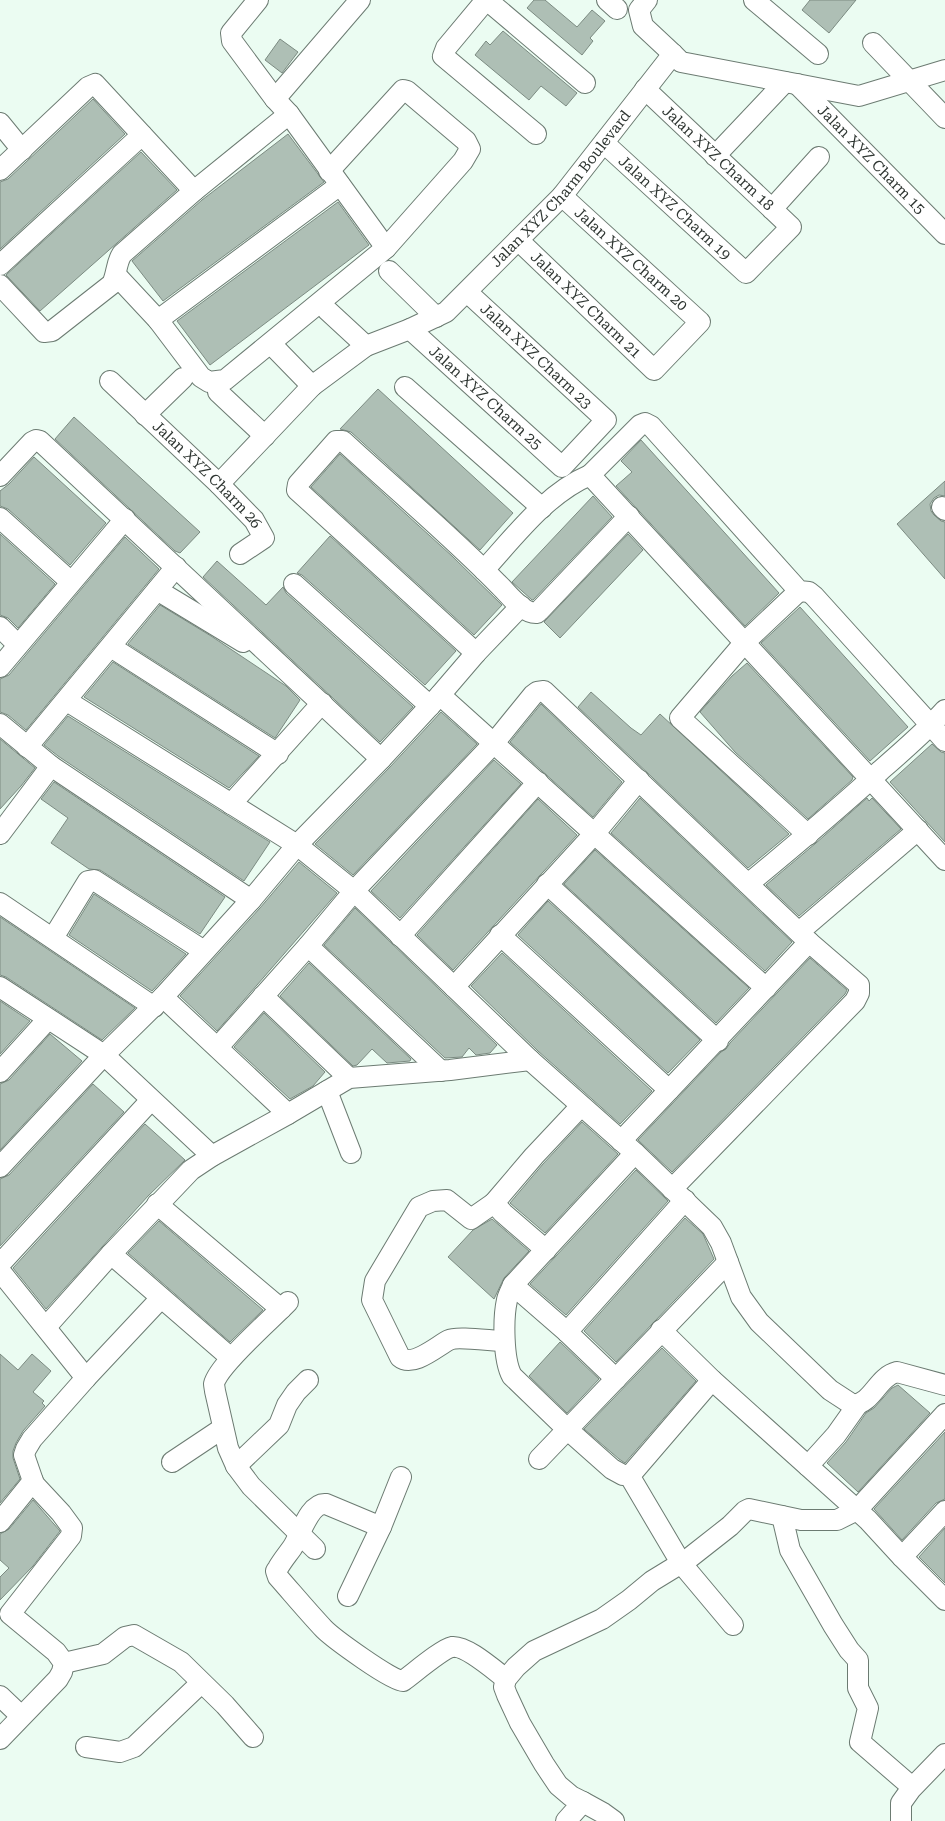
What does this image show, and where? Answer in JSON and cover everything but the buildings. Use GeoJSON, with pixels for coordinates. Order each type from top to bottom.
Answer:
{"type":"FeatureCollection","features":[{"type":"Feature","properties":{"kind":"street"},"geometry":{"type":"LineString","coordinates":[[258,0],[231,33],[232,41],[289,114],[386,248]]}},
{"type":"Feature","properties":{"kind":"street"},"geometry":{"type":"LineString","coordinates":[[275,98],[360,0]]}},
{"type":"Feature","properties":{"kind":"street"},"geometry":{"type":"LineString","coordinates":[[536,134],[443,56],[446,48],[487,0],[585,83]]}},
{"type":"Feature","properties":{"kind":"street"},"geometry":{"type":"LineString","coordinates":[[647,0],[639,10],[643,26],[681,62],[859,96],[945,70]]}},
{"type":"Feature","properties":{"kind":"street"},"geometry":{"type":"LineString","coordinates":[[767,4],[818,54]]}},
{"type":"Feature","properties":{"kind":"street"},"geometry":{"type":"LineString","coordinates":[[873,43],[945,118]]}},
{"type":"Feature","properties":{"kind":"street","name":"Jalan XYZ Charm Boulevard"},"geometry":{"type":"LineString","coordinates":[[219,484],[312,386],[366,346],[410,329],[446,312],[562,196],[673,54]]}},
{"type":"Feature","properties":{"kind":"street"},"geometry":{"type":"LineString","coordinates":[[715,156],[791,83]]}},
{"type":"Feature","properties":{"kind":"street","name":"Jalan XYZ Charm 15"},"geometry":{"type":"LineString","coordinates":[[791,83],[945,234]]}},
{"type":"Feature","properties":{"kind":"street"},"geometry":{"type":"LineString","coordinates":[[0,170],[88,87],[95,84],[194,191]]}},
{"type":"Feature","properties":{"kind":"street"},"geometry":{"type":"LineString","coordinates":[[116,275],[158,320],[201,377],[209,382],[225,380],[386,248],[464,161],[470,149],[466,140],[407,91],[403,90],[334,178],[158,320]]}},
{"type":"Feature","properties":{"kind":"street","name":"Jalan XYZ Charm 18"},"geometry":{"type":"LineString","coordinates":[[644,90],[791,227]]}},
{"type":"Feature","properties":{"kind":"street"},"geometry":{"type":"LineString","coordinates":[[0,285],[44,332],[52,331],[112,284],[116,275],[118,260],[122,254],[194,191],[289,114]]}},
{"type":"Feature","properties":{"kind":"street"},"geometry":{"type":"LineString","coordinates":[[0,123],[22,150]]}},
{"type":"Feature","properties":{"kind":"street"},"geometry":{"type":"LineString","coordinates":[[0,265],[142,135]]}},
{"type":"Feature","properties":{"kind":"street","name":"Jalan XYZ Charm 19"},"geometry":{"type":"LineString","coordinates":[[604,143],[746,273],[791,227]]}},
{"type":"Feature","properties":{"kind":"street"},"geometry":{"type":"LineString","coordinates":[[772,209],[819,157]]}},
{"type":"Feature","properties":{"kind":"street","name":"Jalan XYZ Charm 20"},"geometry":{"type":"LineString","coordinates":[[562,196],[700,322],[654,370]]}},
{"type":"Feature","properties":{"kind":"street","name":"Jalan XYZ Charm 21"},"geometry":{"type":"LineString","coordinates":[[518,240],[654,370]]}},
{"type":"Feature","properties":{"kind":"street"},"geometry":{"type":"LineString","coordinates":[[389,271],[436,317]]}},
{"type":"Feature","properties":{"kind":"street","name":"Jalan XYZ Charm 23"},"geometry":{"type":"LineString","coordinates":[[466,292],[606,420],[562,467]]}},
{"type":"Feature","properties":{"kind":"street"},"geometry":{"type":"LineString","coordinates":[[327,310],[366,346]]}},
{"type":"Feature","properties":{"kind":"street","name":"Jalan XYZ Charm 25"},"geometry":{"type":"LineString","coordinates":[[410,329],[562,467]]}},
{"type":"Feature","properties":{"kind":"street"},"geometry":{"type":"LineString","coordinates":[[274,347],[312,386]]}},
{"type":"Feature","properties":{"kind":"street","name":"Jalan XYZ Charm 26"},"geometry":{"type":"LineString","coordinates":[[145,415],[183,378]]}},
{"type":"Feature","properties":{"kind":"street","name":"Jalan XYZ Charm 26"},"geometry":{"type":"LineString","coordinates":[[110,381],[219,484],[254,520],[264,538],[240,554]]}},
{"type":"Feature","properties":{"kind":"street"},"geometry":{"type":"LineString","coordinates":[[405,387],[542,508]]}},
{"type":"Feature","properties":{"kind":"street"},"geometry":{"type":"LineString","coordinates":[[218,392],[265,436]]}},
{"type":"Feature","properties":{"kind":"street"},"geometry":{"type":"LineString","coordinates":[[484,570],[542,508],[572,484],[590,475],[640,425],[648,424],[799,591],[809,592],[814,596],[945,741]]}},
{"type":"Feature","properties":{"kind":"street"},"geometry":{"type":"LineString","coordinates":[[0,476],[32,442],[40,441],[382,759]]}},
{"type":"Feature","properties":{"kind":"street"},"geometry":{"type":"LineString","coordinates":[[476,653],[297,490],[297,486],[336,441],[343,441],[521,606],[531,613],[537,613],[629,516]]}},
{"type":"Feature","properties":{"kind":"street"},"geometry":{"type":"LineString","coordinates":[[590,475],[945,860]]}},
{"type":"Feature","properties":{"kind":"street"},"geometry":{"type":"LineString","coordinates":[[0,518],[71,582]]}},
{"type":"Feature","properties":{"kind":"street"},"geometry":{"type":"LineString","coordinates":[[0,667],[125,520]]}},
{"type":"Feature","properties":{"kind":"street"},"geometry":{"type":"LineString","coordinates":[[27,747],[176,567]]}},
{"type":"Feature","properties":{"kind":"street"},"geometry":{"type":"LineString","coordinates":[[294,584],[435,701],[494,743],[766,988]]}},
{"type":"Feature","properties":{"kind":"street"},"geometry":{"type":"LineString","coordinates":[[157,590],[278,663]]}},
{"type":"Feature","properties":{"kind":"street"},"geometry":{"type":"LineString","coordinates":[[799,591],[745,642],[680,716],[680,720],[808,835]]}},
{"type":"Feature","properties":{"kind":"street"},"geometry":{"type":"LineString","coordinates":[[0,1167],[104,1055],[158,1002],[251,900],[297,845],[382,759],[476,653],[521,606]]}},
{"type":"Feature","properties":{"kind":"street"},"geometry":{"type":"LineString","coordinates":[[0,627],[18,645]]}},
{"type":"Feature","properties":{"kind":"street"},"geometry":{"type":"LineString","coordinates":[[111,646],[278,754]]}},
{"type":"Feature","properties":{"kind":"street"},"geometry":{"type":"LineString","coordinates":[[218,1047],[354,891],[494,743],[533,694],[544,691],[804,937],[859,985],[858,996],[679,1194],[567,1332]]}},
{"type":"Feature","properties":{"kind":"street"},"geometry":{"type":"LineString","coordinates":[[67,701],[297,845],[354,891],[530,1060],[628,1147],[712,1227],[721,1244],[741,1297],[759,1322],[830,1390],[847,1403],[853,1405],[866,1400],[887,1376],[897,1372],[945,1385]]}},
{"type":"Feature","properties":{"kind":"street"},"geometry":{"type":"LineString","coordinates":[[231,804],[322,703]]}},
{"type":"Feature","properties":{"kind":"street"},"geometry":{"type":"LineString","coordinates":[[748,884],[808,835],[931,726],[945,710]]}},
{"type":"Feature","properties":{"kind":"street"},"geometry":{"type":"LineString","coordinates":[[0,724],[50,766],[251,900]]}},
{"type":"Feature","properties":{"kind":"street"},"geometry":{"type":"LineString","coordinates":[[0,834],[50,766]]}},
{"type":"Feature","properties":{"kind":"street"},"geometry":{"type":"LineString","coordinates":[[454,987],[594,833],[639,780]]}},
{"type":"Feature","properties":{"kind":"street"},"geometry":{"type":"LineString","coordinates":[[400,936],[538,782]]}},
{"type":"Feature","properties":{"kind":"street"},"geometry":{"type":"LineString","coordinates":[[712,1380],[629,1475],[623,1475],[612,1469],[568,1430],[512,1376],[509,1370],[504,1341],[507,1301],[513,1285],[546,1250],[628,1147],[669,1090],[766,988],[804,937],[918,830]]}},
{"type":"Feature","properties":{"kind":"street"},"geometry":{"type":"LineString","coordinates":[[53,938],[88,882],[94,880],[204,951]]}},
{"type":"Feature","properties":{"kind":"street"},"geometry":{"type":"LineString","coordinates":[[547,884],[718,1040]]}},
{"type":"Feature","properties":{"kind":"street"},"geometry":{"type":"LineString","coordinates":[[0,903],[53,938],[158,1002],[218,1047],[288,1114]]}},
{"type":"Feature","properties":{"kind":"street"},"geometry":{"type":"LineString","coordinates":[[500,935],[669,1090]]}},
{"type":"Feature","properties":{"kind":"street"},"geometry":{"type":"LineString","coordinates":[[308,946],[441,1071]]}},
{"type":"Feature","properties":{"kind":"street"},"geometry":{"type":"LineString","coordinates":[[0,987],[104,1055],[212,1156]]}},
{"type":"Feature","properties":{"kind":"street"},"geometry":{"type":"LineString","coordinates":[[263,996],[349,1078]]}},
{"type":"Feature","properties":{"kind":"street"},"geometry":{"type":"LineString","coordinates":[[0,1072],[48,1019]]}},
{"type":"Feature","properties":{"kind":"street"},"geometry":{"type":"LineString","coordinates":[[46,1327],[110,1254],[191,1170],[212,1156],[349,1078],[441,1071],[530,1060]]}},
{"type":"Feature","properties":{"kind":"street"},"geometry":{"type":"LineString","coordinates":[[327,1091],[351,1153]]}},
{"type":"Feature","properties":{"kind":"street"},"geometry":{"type":"LineString","coordinates":[[0,1264],[152,1100]]}},
{"type":"Feature","properties":{"kind":"street"},"geometry":{"type":"LineString","coordinates":[[504,1341],[452,1339],[414,1360],[404,1360],[400,1357],[372,1300],[375,1281],[419,1207],[433,1201],[447,1200],[471,1220],[494,1203],[534,1156],[581,1106]]}},
{"type":"Feature","properties":{"kind":"street"},"geometry":{"type":"LineString","coordinates":[[494,1203],[546,1250]]}},
{"type":"Feature","properties":{"kind":"street"},"geometry":{"type":"LineString","coordinates":[[157,1204],[284,1306],[231,1358],[216,1378],[214,1384],[228,1448],[236,1466],[251,1486],[315,1549]]}},
{"type":"Feature","properties":{"kind":"street"},"geometry":{"type":"LineString","coordinates":[[110,1254],[231,1358]]}},
{"type":"Feature","properties":{"kind":"street"},"geometry":{"type":"LineString","coordinates":[[539,1459],[728,1262]]}},
{"type":"Feature","properties":{"kind":"street"},"geometry":{"type":"LineString","coordinates":[[0,1270],[86,1378]]}},
{"type":"Feature","properties":{"kind":"street"},"geometry":{"type":"LineString","coordinates":[[513,1285],[567,1332],[616,1379]]}},
{"type":"Feature","properties":{"kind":"street"},"geometry":{"type":"LineString","coordinates":[[0,1739],[20,1716],[58,1679],[64,1663],[56,1652],[5,1609],[70,1536],[72,1528],[33,1481],[24,1455],[26,1449],[32,1439],[86,1378],[161,1298]]}},
{"type":"Feature","properties":{"kind":"street"},"geometry":{"type":"LineString","coordinates":[[662,1330],[712,1380],[856,1510],[945,1600]]}},
{"type":"Feature","properties":{"kind":"street"},"geometry":{"type":"LineString","coordinates":[[236,1466],[279,1425],[287,1405],[308,1380]]}},
{"type":"Feature","properties":{"kind":"street"},"geometry":{"type":"LineString","coordinates":[[808,1466],[836,1435],[858,1404]]}},
{"type":"Feature","properties":{"kind":"street"},"geometry":{"type":"LineString","coordinates":[[614,1821],[571,1796],[558,1785],[520,1722],[504,1687],[506,1679],[516,1667],[534,1652],[602,1618],[652,1581],[681,1563],[749,1509],[801,1520],[837,1520],[856,1510],[945,1414]]}},
{"type":"Feature","properties":{"kind":"street"},"geometry":{"type":"LineString","coordinates":[[172,1462],[223,1428]]}},
{"type":"Feature","properties":{"kind":"street"},"geometry":{"type":"LineString","coordinates":[[629,1475],[681,1563],[733,1625]]}},
{"type":"Feature","properties":{"kind":"street"},"geometry":{"type":"LineString","coordinates":[[348,1596],[381,1527],[402,1477]]}},
{"type":"Feature","properties":{"kind":"street"},"geometry":{"type":"LineString","coordinates":[[0,1522],[33,1481]]}},
{"type":"Feature","properties":{"kind":"street"},"geometry":{"type":"LineString","coordinates":[[381,1527],[322,1504],[308,1515],[300,1534],[276,1574],[326,1631],[396,1680],[403,1681],[447,1649],[458,1647],[469,1652],[506,1679]]}},
{"type":"Feature","properties":{"kind":"street"},"geometry":{"type":"LineString","coordinates":[[902,1557],[945,1511]]}},
{"type":"Feature","properties":{"kind":"street"},"geometry":{"type":"LineString","coordinates":[[782,1516],[790,1550],[833,1625],[849,1650],[858,1660],[858,1688],[868,1708],[860,1742],[912,1787]]}},
{"type":"Feature","properties":{"kind":"street"},"geometry":{"type":"LineString","coordinates":[[64,1663],[103,1654],[125,1637],[134,1635],[181,1662],[225,1705],[253,1737]]}},
{"type":"Feature","properties":{"kind":"street"},"geometry":{"type":"LineString","coordinates":[[86,1747],[120,1752],[134,1747],[201,1683]]}},
{"type":"Feature","properties":{"kind":"street"},"geometry":{"type":"LineString","coordinates":[[0,1696],[20,1716]]}},
{"type":"Feature","properties":{"kind":"street"},"geometry":{"type":"LineString","coordinates":[[901,1821],[901,1803],[912,1787],[945,1754]]}},
{"type":"Feature","properties":{"kind":"street"},"geometry":{"type":"LineString","coordinates":[[566,1821],[583,1802]]}}]}
